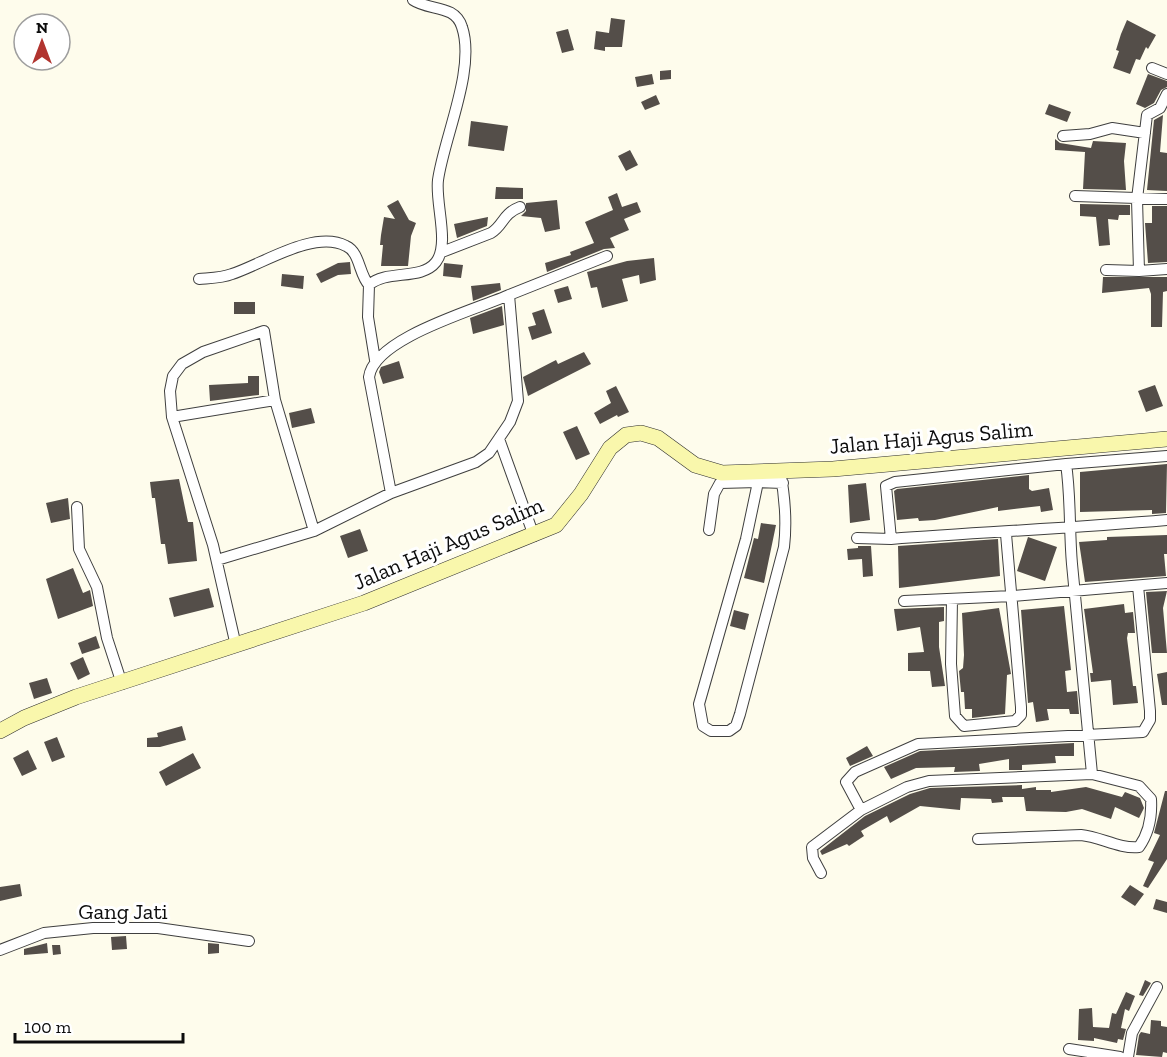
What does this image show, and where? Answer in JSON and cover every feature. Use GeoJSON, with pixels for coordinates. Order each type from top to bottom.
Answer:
{"type":"FeatureCollection","features":[{"type":"Feature","properties":{"kind":"street"},"geometry":{"type":"LineString","coordinates":[[369,285],[377,278],[426,270],[436,263],[442,252],[438,182],[462,78],[463,29],[459,19],[451,12],[413,0]]}},
{"type":"Feature","properties":{"kind":"street"},"geometry":{"type":"LineString","coordinates":[[1152,68],[1167,74]]}},
{"type":"Feature","properties":{"kind":"street"},"geometry":{"type":"LineString","coordinates":[[1140,271],[1137,199],[1145,134],[1148,116],[1160,108],[1167,93]]}},
{"type":"Feature","properties":{"kind":"street"},"geometry":{"type":"LineString","coordinates":[[1064,136],[1090,134],[1112,128],[1145,134]]}},
{"type":"Feature","properties":{"kind":"street"},"geometry":{"type":"LineString","coordinates":[[1075,196],[1167,199]]}},
{"type":"Feature","properties":{"kind":"street"},"geometry":{"type":"LineString","coordinates":[[442,252],[491,233],[496,230],[507,212],[520,207]]}},
{"type":"Feature","properties":{"kind":"street"},"geometry":{"type":"LineString","coordinates":[[199,279],[230,275],[289,249],[329,243],[347,246],[352,250],[369,285],[368,317],[375,360],[369,377],[391,493]]}},
{"type":"Feature","properties":{"kind":"street"},"geometry":{"type":"LineString","coordinates":[[375,360],[390,347],[415,333],[607,256]]}},
{"type":"Feature","properties":{"kind":"street"},"geometry":{"type":"LineString","coordinates":[[1106,270],[1167,269]]}},
{"type":"Feature","properties":{"kind":"street"},"geometry":{"type":"LineString","coordinates":[[217,560],[314,531],[391,493],[476,462],[489,453],[499,440],[518,402],[509,295]]}},
{"type":"Feature","properties":{"kind":"street"},"geometry":{"type":"LineString","coordinates":[[236,646],[217,560],[172,417],[170,391],[173,376],[182,364],[203,352],[264,331],[275,400],[314,531]]}},
{"type":"Feature","properties":{"kind":"street"},"geometry":{"type":"LineString","coordinates":[[172,417],[275,400]]}},
{"type":"Feature","properties":{"kind":"street","name":"Jalan Haji Agus Salim"},"geometry":{"type":"LineString","coordinates":[[0,731],[47,708],[364,603],[534,536],[556,525],[568,512],[603,457],[617,440],[626,435],[641,433],[658,438],[706,470],[781,477],[833,469],[1167,440]]}},
{"type":"Feature","properties":{"kind":"street"},"geometry":{"type":"LineString","coordinates":[[499,440],[534,536]]}},
{"type":"Feature","properties":{"kind":"street"},"geometry":{"type":"LineString","coordinates":[[891,539],[886,486],[889,483],[1066,464],[1167,456]]}},
{"type":"Feature","properties":{"kind":"street"},"geometry":{"type":"LineString","coordinates":[[1066,464],[1092,774]]}},
{"type":"Feature","properties":{"kind":"street"},"geometry":{"type":"LineString","coordinates":[[709,530],[714,494],[720,483],[758,482],[781,477],[786,523],[784,546],[740,714],[736,726],[729,731],[711,730],[703,726],[699,704],[746,539],[758,482]]}},
{"type":"Feature","properties":{"kind":"street"},"geometry":{"type":"LineString","coordinates":[[77,507],[79,549],[96,587],[107,638],[122,684]]}},
{"type":"Feature","properties":{"kind":"street"},"geometry":{"type":"LineString","coordinates":[[857,538],[891,539],[1006,534],[1167,520]]}},
{"type":"Feature","properties":{"kind":"street"},"geometry":{"type":"LineString","coordinates":[[952,599],[951,664],[955,716],[960,724],[969,727],[1009,724],[1021,715],[1006,534]]}},
{"type":"Feature","properties":{"kind":"street"},"geometry":{"type":"LineString","coordinates":[[904,601],[1076,592],[1167,583]]}},
{"type":"Feature","properties":{"kind":"street"},"geometry":{"type":"LineString","coordinates":[[861,810],[849,792],[846,782],[848,777],[905,748],[928,744],[1143,732],[1150,720],[1138,586]]}},
{"type":"Feature","properties":{"kind":"street"},"geometry":{"type":"LineString","coordinates":[[821,873],[813,858],[812,847],[861,810],[907,787],[929,781],[1092,774],[1139,786],[1151,799],[1145,839],[1138,847],[1123,846],[1096,836],[1081,835],[978,839]]}},
{"type":"Feature","properties":{"kind":"street","name":"Gang Jati"},"geometry":{"type":"LineString","coordinates":[[0,950],[44,933],[93,928],[158,928],[249,941]]}},
{"type":"Feature","properties":{"kind":"street"},"geometry":{"type":"LineString","coordinates":[[1128,1057],[1132,1033],[1157,987]]}},
{"type":"Feature","properties":{"kind":"street"},"geometry":{"type":"LineString","coordinates":[[1069,1049],[1120,1057]]}},
{"type":"Feature","properties":{"kind":"building"},"geometry":{"type":"Polygon","coordinates":[[[611,18],[625,20],[622,47],[605,47],[605,51],[594,49],[596,31],[609,33],[611,18]]]}},
{"type":"Feature","properties":{"kind":"building"},"geometry":{"type":"Polygon","coordinates":[[[1127,20],[1156,35],[1148,49],[1146,47],[1140,60],[1136,59],[1130,74],[1113,68],[1119,51],[1116,50],[1127,20]]]}},
{"type":"Feature","properties":{"kind":"building"},"geometry":{"type":"Polygon","coordinates":[[[568,29],[574,50],[562,53],[556,32],[568,29]]]}},
{"type":"Feature","properties":{"kind":"building"},"geometry":{"type":"Polygon","coordinates":[[[671,70],[671,79],[660,80],[660,71],[671,70]]]}},
{"type":"Feature","properties":{"kind":"building"},"geometry":{"type":"Polygon","coordinates":[[[652,74],[654,84],[637,87],[635,77],[652,74]]]}},
{"type":"Feature","properties":{"kind":"building"},"geometry":{"type":"Polygon","coordinates":[[[1148,74],[1167,81],[1167,87],[1161,90],[1154,103],[1145,108],[1136,104],[1148,74]]]}},
{"type":"Feature","properties":{"kind":"building"},"geometry":{"type":"Polygon","coordinates":[[[656,95],[660,104],[645,110],[641,102],[656,95]]]}},
{"type":"Feature","properties":{"kind":"building"},"geometry":{"type":"Polygon","coordinates":[[[1049,104],[1071,112],[1067,122],[1045,114],[1049,104]]]}},
{"type":"Feature","properties":{"kind":"building"},"geometry":{"type":"Polygon","coordinates":[[[1163,115],[1160,152],[1167,153],[1167,191],[1147,190],[1154,120],[1163,115]]]}},
{"type":"Feature","properties":{"kind":"building"},"geometry":{"type":"Polygon","coordinates":[[[471,121],[508,126],[504,151],[468,146],[471,121]]]}},
{"type":"Feature","properties":{"kind":"building"},"geometry":{"type":"Polygon","coordinates":[[[1055,139],[1060,143],[1091,148],[1093,141],[1126,143],[1124,161],[1126,190],[1083,189],[1085,152],[1055,150],[1055,139]]]}},
{"type":"Feature","properties":{"kind":"building"},"geometry":{"type":"Polygon","coordinates":[[[630,150],[638,165],[626,171],[618,156],[630,150]]]}},
{"type":"Feature","properties":{"kind":"building"},"geometry":{"type":"Polygon","coordinates":[[[496,187],[523,188],[523,199],[495,199],[496,187]]]}},
{"type":"Feature","properties":{"kind":"building"},"geometry":{"type":"Polygon","coordinates":[[[617,193],[622,207],[637,202],[641,212],[624,219],[629,230],[610,238],[615,248],[604,249],[547,272],[545,263],[571,255],[570,252],[594,243],[585,222],[613,210],[608,197],[617,193]]]}},
{"type":"Feature","properties":{"kind":"building"},"geometry":{"type":"Polygon","coordinates":[[[398,200],[409,220],[416,223],[411,236],[408,266],[381,266],[383,245],[380,245],[384,217],[395,219],[387,206],[398,200]]]}},
{"type":"Feature","properties":{"kind":"building"},"geometry":{"type":"Polygon","coordinates":[[[557,200],[560,229],[545,232],[541,218],[521,216],[526,211],[526,203],[557,200]]]}},
{"type":"Feature","properties":{"kind":"building"},"geometry":{"type":"Polygon","coordinates":[[[1080,204],[1130,205],[1130,215],[1119,215],[1118,220],[1108,219],[1110,245],[1099,246],[1096,217],[1080,216],[1080,204]]]}},
{"type":"Feature","properties":{"kind":"building"},"geometry":{"type":"Polygon","coordinates":[[[1152,206],[1167,206],[1167,262],[1148,263],[1145,223],[1152,223],[1152,206]]]}},
{"type":"Feature","properties":{"kind":"building"},"geometry":{"type":"Polygon","coordinates":[[[488,217],[487,226],[457,238],[454,224],[488,217]]]}},
{"type":"Feature","properties":{"kind":"building"},"geometry":{"type":"Polygon","coordinates":[[[654,258],[656,280],[640,284],[639,275],[622,279],[628,301],[602,308],[597,287],[591,288],[587,272],[627,261],[654,258]]]}},
{"type":"Feature","properties":{"kind":"building"},"geometry":{"type":"Polygon","coordinates":[[[350,262],[351,274],[338,275],[321,283],[316,274],[338,263],[350,262]]]}},
{"type":"Feature","properties":{"kind":"building"},"geometry":{"type":"Polygon","coordinates":[[[444,263],[463,265],[461,278],[443,276],[444,263]]]}},
{"type":"Feature","properties":{"kind":"building"},"geometry":{"type":"Polygon","coordinates":[[[282,274],[304,276],[303,289],[281,286],[282,274]]]}},
{"type":"Feature","properties":{"kind":"building"},"geometry":{"type":"Polygon","coordinates":[[[1103,277],[1167,277],[1167,291],[1163,292],[1162,327],[1151,327],[1149,288],[1102,293],[1103,277]]]}},
{"type":"Feature","properties":{"kind":"building"},"geometry":{"type":"Polygon","coordinates":[[[500,283],[501,290],[473,301],[471,286],[500,283]]]}},
{"type":"Feature","properties":{"kind":"building"},"geometry":{"type":"Polygon","coordinates":[[[568,286],[572,299],[558,303],[554,290],[568,286]]]}},
{"type":"Feature","properties":{"kind":"building"},"geometry":{"type":"Polygon","coordinates":[[[234,302],[255,302],[255,314],[234,314],[234,302]]]}},
{"type":"Feature","properties":{"kind":"building"},"geometry":{"type":"Polygon","coordinates":[[[502,306],[504,325],[473,334],[470,318],[502,306]]]}},
{"type":"Feature","properties":{"kind":"building"},"geometry":{"type":"Polygon","coordinates":[[[544,309],[552,333],[532,340],[528,327],[536,325],[532,313],[544,309]]]}},
{"type":"Feature","properties":{"kind":"building"},"geometry":{"type":"Polygon","coordinates":[[[584,352],[591,364],[528,396],[523,377],[556,360],[558,364],[584,352]]]}},
{"type":"Feature","properties":{"kind":"building"},"geometry":{"type":"Polygon","coordinates":[[[399,361],[404,378],[383,384],[379,372],[381,367],[399,361]]]}},
{"type":"Feature","properties":{"kind":"building"},"geometry":{"type":"Polygon","coordinates":[[[248,376],[259,376],[259,395],[210,401],[209,385],[248,383],[248,376]]]}},
{"type":"Feature","properties":{"kind":"building"},"geometry":{"type":"Polygon","coordinates":[[[1155,385],[1163,406],[1146,412],[1138,391],[1155,385]]]}},
{"type":"Feature","properties":{"kind":"building"},"geometry":{"type":"Polygon","coordinates":[[[616,386],[629,412],[618,417],[617,415],[600,424],[594,413],[611,403],[606,391],[616,386]]]}},
{"type":"Feature","properties":{"kind":"building"},"geometry":{"type":"Polygon","coordinates":[[[311,408],[315,423],[292,428],[289,413],[311,408]]]}},
{"type":"Feature","properties":{"kind":"building"},"geometry":{"type":"Polygon","coordinates":[[[577,426],[590,454],[576,460],[563,432],[577,426]]]}},
{"type":"Feature","properties":{"kind":"building"},"geometry":{"type":"Polygon","coordinates":[[[1167,464],[1166,513],[1152,514],[1152,510],[1080,512],[1080,472],[1167,464]]]}},
{"type":"Feature","properties":{"kind":"building"},"geometry":{"type":"Polygon","coordinates":[[[1029,475],[1029,489],[1032,491],[1049,488],[1053,510],[1041,512],[1040,506],[998,511],[998,507],[935,520],[919,521],[918,518],[897,520],[894,491],[897,489],[1029,475]]]}},
{"type":"Feature","properties":{"kind":"building"},"geometry":{"type":"Polygon","coordinates":[[[179,479],[188,522],[193,522],[197,561],[168,564],[165,544],[161,544],[155,498],[152,498],[150,482],[179,479]]]}},
{"type":"Feature","properties":{"kind":"building"},"geometry":{"type":"Polygon","coordinates":[[[866,483],[870,520],[850,523],[848,485],[866,483]]]}},
{"type":"Feature","properties":{"kind":"building"},"geometry":{"type":"Polygon","coordinates":[[[68,498],[70,519],[51,523],[46,503],[68,498]]]}},
{"type":"Feature","properties":{"kind":"building"},"geometry":{"type":"Polygon","coordinates":[[[761,523],[776,525],[764,583],[744,578],[754,538],[758,539],[761,523]]]}},
{"type":"Feature","properties":{"kind":"building"},"geometry":{"type":"Polygon","coordinates":[[[360,529],[368,551],[348,558],[340,536],[360,529]]]}},
{"type":"Feature","properties":{"kind":"building"},"geometry":{"type":"Polygon","coordinates":[[[1167,535],[1167,554],[1164,554],[1166,576],[1085,582],[1079,542],[1107,540],[1107,537],[1167,535]]]}},
{"type":"Feature","properties":{"kind":"building"},"geometry":{"type":"Polygon","coordinates":[[[1028,537],[1057,547],[1045,581],[1017,571],[1028,537]]]}},
{"type":"Feature","properties":{"kind":"building"},"geometry":{"type":"Polygon","coordinates":[[[998,539],[1000,576],[899,588],[898,546],[998,539]]]}},
{"type":"Feature","properties":{"kind":"building"},"geometry":{"type":"Polygon","coordinates":[[[858,546],[871,546],[873,576],[863,577],[862,559],[848,560],[847,549],[858,548],[858,546]]]}},
{"type":"Feature","properties":{"kind":"building"},"geometry":{"type":"Polygon","coordinates":[[[73,568],[83,593],[90,590],[93,606],[58,619],[46,579],[73,568]]]}},
{"type":"Feature","properties":{"kind":"building"},"geometry":{"type":"Polygon","coordinates":[[[209,588],[214,607],[174,617],[169,598],[209,588]]]}},
{"type":"Feature","properties":{"kind":"building"},"geometry":{"type":"Polygon","coordinates":[[[1167,591],[1163,608],[1167,653],[1152,653],[1146,592],[1167,591]]]}},
{"type":"Feature","properties":{"kind":"building"},"geometry":{"type":"Polygon","coordinates":[[[1124,604],[1125,613],[1133,612],[1135,633],[1128,633],[1127,638],[1133,686],[1136,686],[1138,703],[1113,705],[1111,680],[1091,682],[1090,673],[1093,673],[1084,609],[1124,604]]]}},
{"type":"Feature","properties":{"kind":"building"},"geometry":{"type":"Polygon","coordinates":[[[1064,606],[1071,670],[1065,671],[1067,692],[1077,691],[1079,714],[1070,714],[1069,709],[1047,709],[1049,720],[1036,722],[1033,702],[1028,703],[1021,610],[1064,606]]]}},
{"type":"Feature","properties":{"kind":"building"},"geometry":{"type":"Polygon","coordinates":[[[944,607],[944,621],[939,622],[939,647],[945,686],[932,687],[930,671],[908,671],[908,653],[924,652],[920,627],[897,631],[894,609],[944,607]]]}},
{"type":"Feature","properties":{"kind":"building"},"geometry":{"type":"Polygon","coordinates":[[[999,608],[1011,674],[1007,675],[1005,714],[972,718],[972,709],[965,709],[959,671],[963,668],[964,655],[962,613],[999,608]]]}},
{"type":"Feature","properties":{"kind":"building"},"geometry":{"type":"Polygon","coordinates":[[[734,610],[749,614],[745,630],[730,626],[734,610]]]}},
{"type":"Feature","properties":{"kind":"building"},"geometry":{"type":"Polygon","coordinates":[[[96,636],[100,648],[82,654],[78,643],[96,636]]]}},
{"type":"Feature","properties":{"kind":"building"},"geometry":{"type":"Polygon","coordinates":[[[83,657],[90,674],[78,680],[70,663],[83,657]]]}},
{"type":"Feature","properties":{"kind":"building"},"geometry":{"type":"Polygon","coordinates":[[[1167,672],[1167,705],[1162,705],[1157,674],[1167,672]]]}},
{"type":"Feature","properties":{"kind":"building"},"geometry":{"type":"Polygon","coordinates":[[[47,678],[52,693],[34,699],[29,683],[47,678]]]}},
{"type":"Feature","properties":{"kind":"building"},"geometry":{"type":"Polygon","coordinates":[[[182,726],[186,740],[160,747],[147,747],[147,738],[158,737],[157,733],[182,726]]]}},
{"type":"Feature","properties":{"kind":"building"},"geometry":{"type":"Polygon","coordinates":[[[57,737],[65,757],[52,762],[44,742],[57,737]]]}},
{"type":"Feature","properties":{"kind":"building"},"geometry":{"type":"Polygon","coordinates":[[[1074,743],[1074,756],[1055,756],[1056,763],[1022,765],[1022,770],[1009,770],[1009,759],[979,764],[980,771],[954,772],[955,767],[916,768],[891,779],[884,767],[920,751],[1074,743]]]}},
{"type":"Feature","properties":{"kind":"building"},"geometry":{"type":"Polygon","coordinates":[[[867,746],[873,756],[850,766],[846,758],[867,746]]]}},
{"type":"Feature","properties":{"kind":"building"},"geometry":{"type":"Polygon","coordinates":[[[28,750],[37,769],[22,776],[13,758],[28,750]]]}},
{"type":"Feature","properties":{"kind":"building"},"geometry":{"type":"Polygon","coordinates":[[[193,753],[201,768],[166,786],[159,772],[193,753]]]}},
{"type":"Feature","properties":{"kind":"building"},"geometry":{"type":"Polygon","coordinates":[[[1022,785],[1022,789],[1036,787],[1036,790],[1051,790],[1051,792],[1086,787],[1122,797],[1125,792],[1140,798],[1144,808],[1139,818],[1115,807],[1111,819],[1082,809],[1066,812],[1026,811],[1024,797],[1002,797],[1003,802],[992,803],[991,799],[961,798],[960,810],[920,806],[890,823],[887,816],[861,831],[864,836],[849,846],[847,844],[822,855],[820,851],[865,816],[910,794],[930,788],[1022,785]]]}},
{"type":"Feature","properties":{"kind":"building"},"geometry":{"type":"Polygon","coordinates":[[[1165,791],[1167,791],[1167,859],[1148,888],[1143,886],[1154,862],[1148,860],[1160,835],[1154,833],[1165,791]]]}},
{"type":"Feature","properties":{"kind":"building"},"geometry":{"type":"Polygon","coordinates":[[[20,884],[22,896],[0,901],[0,887],[20,884]]]}},
{"type":"Feature","properties":{"kind":"building"},"geometry":{"type":"Polygon","coordinates":[[[1130,885],[1144,894],[1135,906],[1121,897],[1130,885]]]}},
{"type":"Feature","properties":{"kind":"building"},"geometry":{"type":"Polygon","coordinates":[[[1156,899],[1167,902],[1167,913],[1153,909],[1156,899]]]}},
{"type":"Feature","properties":{"kind":"building"},"geometry":{"type":"Polygon","coordinates":[[[126,936],[127,949],[112,950],[111,937],[126,936]]]}},
{"type":"Feature","properties":{"kind":"building"},"geometry":{"type":"Polygon","coordinates":[[[47,943],[48,953],[24,955],[24,949],[47,943]]]}},
{"type":"Feature","properties":{"kind":"building"},"geometry":{"type":"Polygon","coordinates":[[[208,943],[219,944],[219,953],[208,954],[208,943]]]}},
{"type":"Feature","properties":{"kind":"building"},"geometry":{"type":"Polygon","coordinates":[[[52,945],[60,945],[61,954],[53,955],[52,945]]]}},
{"type":"Feature","properties":{"kind":"building"},"geometry":{"type":"Polygon","coordinates":[[[1145,980],[1151,983],[1143,996],[1139,995],[1145,980]]]}},
{"type":"Feature","properties":{"kind":"building"},"geometry":{"type":"Polygon","coordinates":[[[1126,992],[1135,996],[1129,1011],[1125,1009],[1121,1028],[1126,1029],[1123,1040],[1118,1039],[1117,1043],[1094,1038],[1094,1041],[1078,1040],[1079,1009],[1092,1008],[1093,1027],[1109,1028],[1112,1013],[1116,1014],[1126,992]]]}},
{"type":"Feature","properties":{"kind":"building"},"geometry":{"type":"Polygon","coordinates":[[[1151,1020],[1161,1021],[1161,1026],[1167,1027],[1167,1053],[1163,1052],[1162,1057],[1136,1055],[1139,1035],[1141,1032],[1150,1034],[1151,1020]]]}}]}
